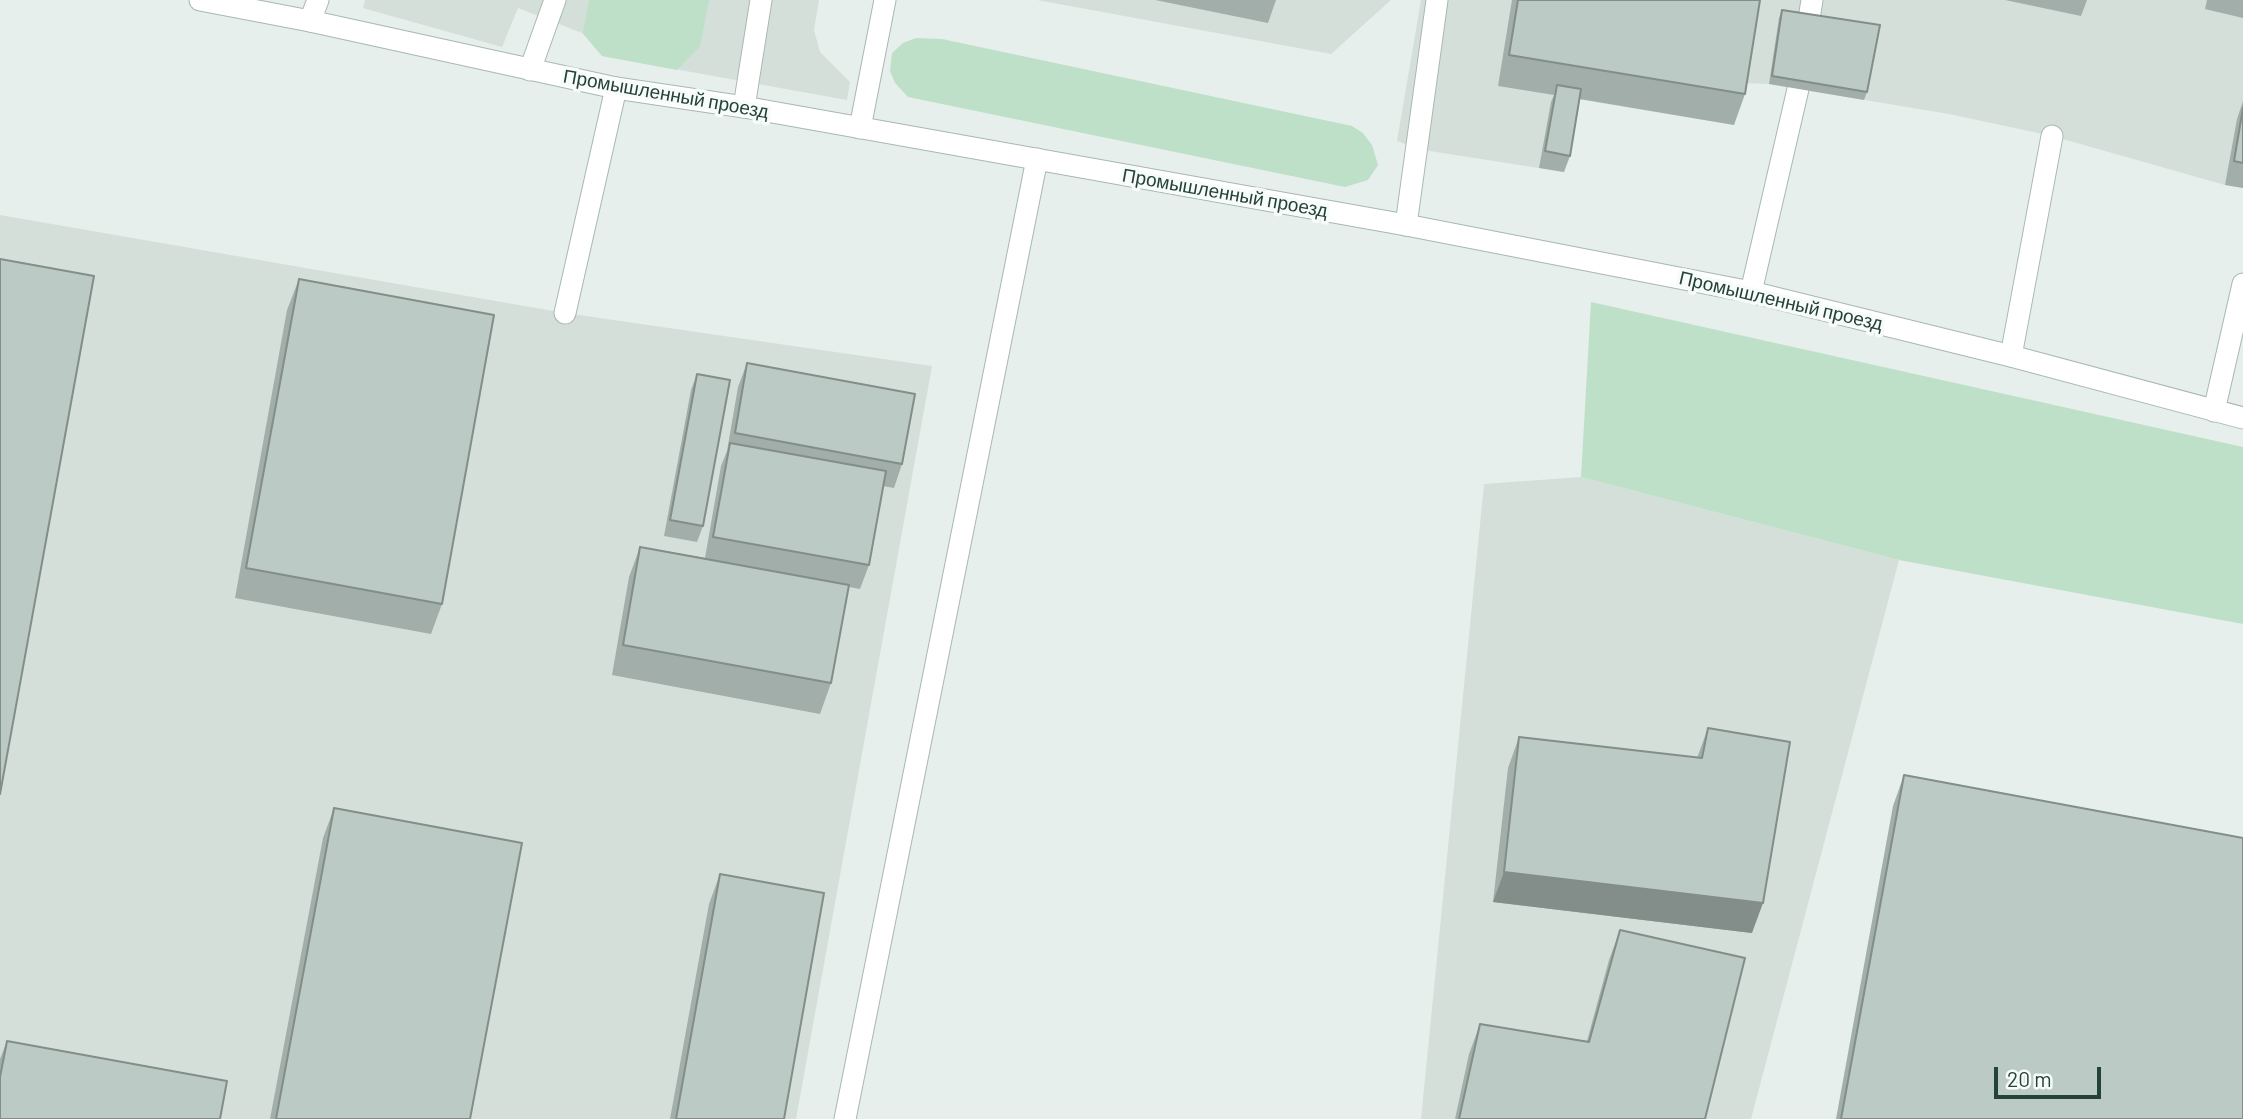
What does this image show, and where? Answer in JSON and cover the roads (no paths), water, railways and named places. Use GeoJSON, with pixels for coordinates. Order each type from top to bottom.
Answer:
{"type":"FeatureCollection","features":[{"type":"Feature","properties":{"kind":"street","name":"Промышленный проезд"},"geometry":{"type":"LineString","coordinates":[[200,0],[310,21],[615,88],[744,107],[1406,225],[1751,292],[2011,356],[2243,418]]}},
{"type":"Feature","properties":{"kind":"street"},"geometry":{"type":"LineString","coordinates":[[310,21],[318,0]]}},
{"type":"Feature","properties":{"kind":"street"},"geometry":{"type":"LineString","coordinates":[[530,70],[555,0]]}},
{"type":"Feature","properties":{"kind":"street"},"geometry":{"type":"LineString","coordinates":[[744,107],[761,0]]}},
{"type":"Feature","properties":{"kind":"street"},"geometry":{"type":"LineString","coordinates":[[860,128],[885,0]]}},
{"type":"Feature","properties":{"kind":"street"},"geometry":{"type":"LineString","coordinates":[[1406,225],[1437,0]]}},
{"type":"Feature","properties":{"kind":"street"},"geometry":{"type":"LineString","coordinates":[[1751,292],[1798,89],[1812,0]]}},
{"type":"Feature","properties":{"kind":"street"},"geometry":{"type":"LineString","coordinates":[[565,313],[615,88]]}},
{"type":"Feature","properties":{"kind":"street"},"geometry":{"type":"LineString","coordinates":[[2011,356],[2052,136]]}},
{"type":"Feature","properties":{"kind":"street"},"geometry":{"type":"LineString","coordinates":[[845,1119],[1037,159]]}},
{"type":"Feature","properties":{"kind":"street"},"geometry":{"type":"LineString","coordinates":[[2214,411],[2243,284]]}}]}
